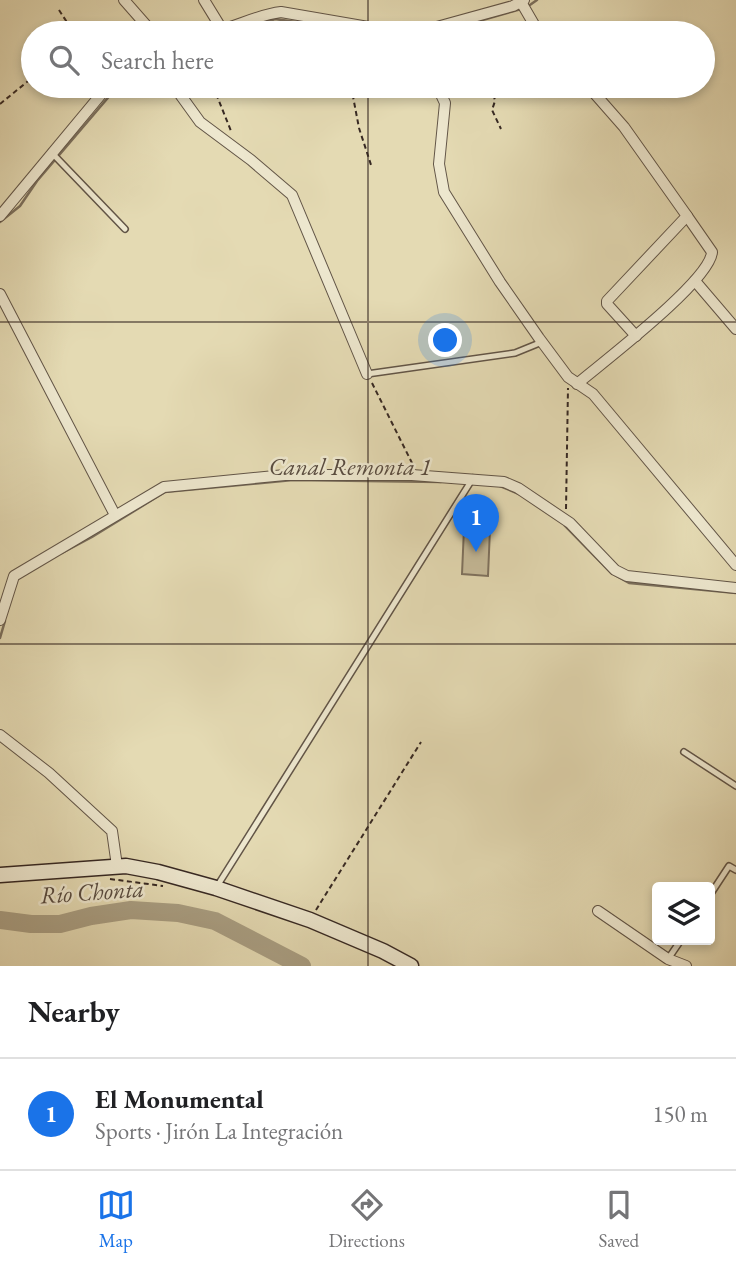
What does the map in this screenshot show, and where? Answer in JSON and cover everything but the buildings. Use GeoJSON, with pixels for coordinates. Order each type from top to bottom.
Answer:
{"type":"FeatureCollection","features":[{"type":"Feature","properties":{"kind":"main road"},"geometry":{"type":"LineString","coordinates":[[0,875],[159,872],[310,920],[411,966]]}},
{"type":"Feature","properties":{"kind":"street"},"geometry":{"type":"LineString","coordinates":[[124,0],[142,21]]}},
{"type":"Feature","properties":{"kind":"street"},"geometry":{"type":"LineString","coordinates":[[204,0],[217,21]]}},
{"type":"Feature","properties":{"kind":"street"},"geometry":{"type":"LineString","coordinates":[[455,21],[522,1],[533,21]]}},
{"type":"Feature","properties":{"kind":"street"},"geometry":{"type":"LineString","coordinates":[[248,21],[268,13],[281,12],[333,21]]}},
{"type":"Feature","properties":{"kind":"street"},"geometry":{"type":"LineString","coordinates":[[0,216],[98,98]]}},
{"type":"Feature","properties":{"kind":"street"},"geometry":{"type":"LineString","coordinates":[[183,98],[200,122],[292,195],[367,374]]}},
{"type":"Feature","properties":{"kind":"street"},"geometry":{"type":"LineString","coordinates":[[443,98],[445,103],[439,164],[444,192],[500,282],[542,342],[573,380],[593,394],[736,565]]}},
{"type":"Feature","properties":{"kind":"street"},"geometry":{"type":"LineString","coordinates":[[573,380],[636,335],[695,281],[710,263],[712,252],[624,127],[599,98]]}},
{"type":"Feature","properties":{"kind":"street"},"geometry":{"type":"LineString","coordinates":[[636,335],[607,303],[687,216]]}},
{"type":"Feature","properties":{"kind":"street"},"geometry":{"type":"LineString","coordinates":[[695,281],[736,329]]}},
{"type":"Feature","properties":{"kind":"street"},"geometry":{"type":"LineString","coordinates":[[0,293],[115,515]]}},
{"type":"Feature","properties":{"kind":"street"},"geometry":{"type":"LineString","coordinates":[[0,620],[14,576],[164,487],[285,475],[418,476],[504,482],[519,488],[566,520],[615,570],[627,576],[736,588]]}},
{"type":"Feature","properties":{"kind":"street"},"geometry":{"type":"LineString","coordinates":[[0,735],[49,773],[112,831],[113,873]]}},
{"type":"Feature","properties":{"kind":"street"},"geometry":{"type":"LineString","coordinates":[[598,911],[668,959],[686,966]]}},
{"type":"Feature","properties":{"kind":"lane"},"geometry":{"type":"LineString","coordinates":[[51,152],[125,229]]}},
{"type":"Feature","properties":{"kind":"lane"},"geometry":{"type":"LineString","coordinates":[[367,374],[515,353],[542,342]]}},
{"type":"Feature","properties":{"kind":"lane"},"geometry":{"type":"LineString","coordinates":[[216,888],[473,478]]}},
{"type":"Feature","properties":{"kind":"lane"},"geometry":{"type":"LineString","coordinates":[[684,752],[736,786]]}},
{"type":"Feature","properties":{"kind":"lane"},"geometry":{"type":"LineString","coordinates":[[715,887],[729,866],[736,870]]}},
{"type":"Feature","properties":{"kind":"lane"},"geometry":{"type":"LineString","coordinates":[[668,959],[678,945]]}},
{"type":"Feature","properties":{"kind":"path"},"geometry":{"type":"LineString","coordinates":[[59,10],[66,21]]}},
{"type":"Feature","properties":{"kind":"path"},"geometry":{"type":"LineString","coordinates":[[0,104],[21,87]]}},
{"type":"Feature","properties":{"kind":"path"},"geometry":{"type":"LineString","coordinates":[[218,98],[231,131]]}},
{"type":"Feature","properties":{"kind":"path"},"geometry":{"type":"LineString","coordinates":[[353,98],[359,128],[372,168]]}},
{"type":"Feature","properties":{"kind":"path"},"geometry":{"type":"LineString","coordinates":[[494,98],[492,110],[501,129]]}},
{"type":"Feature","properties":{"kind":"path"},"geometry":{"type":"LineString","coordinates":[[367,374],[418,476]]}},
{"type":"Feature","properties":{"kind":"path"},"geometry":{"type":"LineString","coordinates":[[566,520],[573,380]]}},
{"type":"Feature","properties":{"kind":"path"},"geometry":{"type":"LineString","coordinates":[[310,920],[421,742]]}},
{"type":"Feature","properties":{"kind":"path"},"geometry":{"type":"LineString","coordinates":[[113,873],[163,886]]}},
{"type":"Feature","properties":{"kind":"shaded area"},"geometry":{"type":"Polygon","coordinates":[[[464,528],[490,529],[488,576],[462,574],[464,528]]]}},
{"type":"Feature","properties":{"kind":"waterway"},"geometry":{"type":"LineString","coordinates":[[527,7],[537,0]]}},
{"type":"Feature","properties":{"kind":"waterway"},"geometry":{"type":"LineString","coordinates":[[479,21],[521,9]]}},
{"type":"Feature","properties":{"kind":"waterway"},"geometry":{"type":"LineString","coordinates":[[269,21],[289,21]]}},
{"type":"Feature","properties":{"kind":"waterway"},"geometry":{"type":"LineString","coordinates":[[0,222],[20,206],[37,181],[108,98]]}},
{"type":"Feature","properties":{"kind":"waterway","name":"Canal Remonta 1"},"geometry":{"type":"LineString","coordinates":[[62,553],[165,492],[293,480],[441,482]]}},
{"type":"Feature","properties":{"kind":"waterway","name":"Canal Remonta 1"},"geometry":{"type":"LineString","coordinates":[[500,486],[519,494]]}},
{"type":"Feature","properties":{"kind":"waterway","name":"Canal Remonta 1"},"geometry":{"type":"LineString","coordinates":[[565,526],[611,573],[629,583],[736,593]]}},
{"type":"Feature","properties":{"kind":"waterway","name":"Canal Remonta 1"},"geometry":{"type":"LineString","coordinates":[[0,638],[5,621]]}},
{"type":"Feature","properties":{"kind":"waterway","name":"Río Chonta"},"geometry":{"type":"LineString","coordinates":[[0,920],[60,924],[131,910],[178,913],[215,921],[302,966]]}},
{"type":"Feature","properties":{"kind":"waterway"},"geometry":{"type":"LineString","coordinates":[[285,958],[286,966]]}},
{"type":"Feature","properties":{"kind":"place","name":"El Monumental"},"geometry":{"type":"Point","coordinates":[476,552]}}]}
